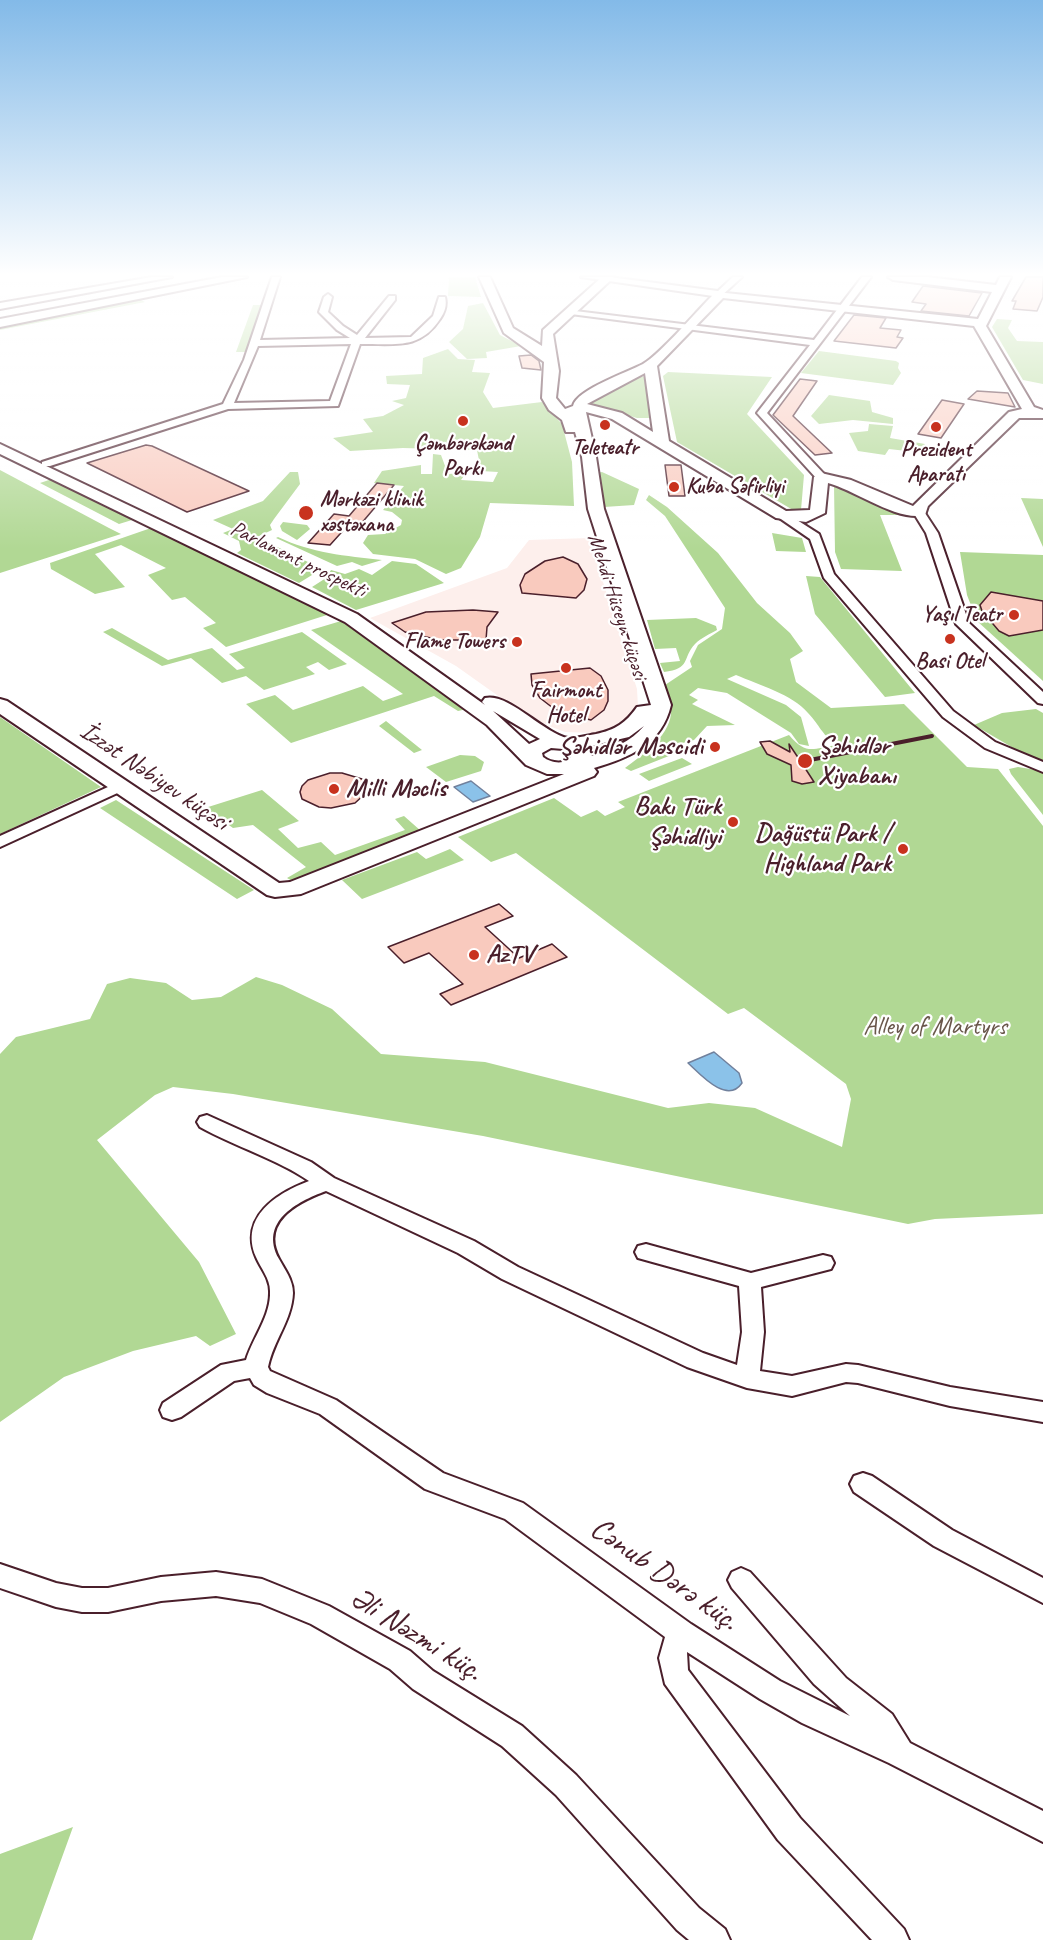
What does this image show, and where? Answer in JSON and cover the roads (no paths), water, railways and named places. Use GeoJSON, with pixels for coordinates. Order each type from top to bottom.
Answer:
{"type":"FeatureCollection","features":[{"type":"Feature","properties":{"kind":"main road"},"geometry":{"type":"LineString","coordinates":[[551,368],[549,392],[552,404],[575,417],[584,418],[597,415],[628,422],[782,515],[801,517],[817,513],[821,477],[843,482],[899,507],[919,512],[921,505],[1014,415],[1039,413]]}},
{"type":"Feature","properties":{"kind":"main road"},"geometry":{"type":"LineString","coordinates":[[575,417],[584,399],[645,368]]}},
{"type":"Feature","properties":{"kind":"main road"},"geometry":{"type":"LineString","coordinates":[[650,368],[662,443]]}},
{"type":"Feature","properties":{"kind":"main road"},"geometry":{"type":"LineString","coordinates":[[1004,368],[1029,409],[1039,413]]}},
{"type":"Feature","properties":{"kind":"main road"},"geometry":{"type":"LineString","coordinates":[[549,392],[565,398],[599,390]]}},
{"type":"Feature","properties":{"kind":"main road","name":"Mehdi Hüseyn küçəsi"},"geometry":{"type":"LineString","coordinates":[[570,760],[624,751],[656,724],[661,716],[661,705],[641,639],[596,509],[589,457],[575,417]]}},
{"type":"Feature","properties":{"kind":"main road","name":"Mehdi Hüseyn küçəsi"},"geometry":{"type":"LineString","coordinates":[[280,891],[293,889],[349,869],[526,797],[570,760],[630,728],[640,719],[646,703],[640,673],[586,509],[575,417]]}},
{"type":"Feature","properties":{"kind":"main road","name":"Parlament prospekti"},"geometry":{"type":"LineString","coordinates":[[0,441],[343,606],[389,633],[518,720],[570,760]]}},
{"type":"Feature","properties":{"kind":"main road","name":"Parlament prospekti"},"geometry":{"type":"LineString","coordinates":[[0,447],[110,503],[351,618],[494,721],[535,762]]}},
{"type":"Feature","properties":{"kind":"main road","name":"İzzət Nəbiyev küçəsi"},"geometry":{"type":"LineString","coordinates":[[0,705],[270,888],[280,891]]}},
{"type":"Feature","properties":{"kind":"main road"},"geometry":{"type":"LineString","coordinates":[[535,762],[547,768],[570,760]]}},
{"type":"Feature","properties":{"kind":"main road"},"geometry":{"type":"LineString","coordinates":[[526,797],[540,784],[535,762]]}},
{"type":"Feature","properties":{"kind":"street"},"geometry":{"type":"LineString","coordinates":[[227,406],[244,368]]}},
{"type":"Feature","properties":{"kind":"street"},"geometry":{"type":"LineString","coordinates":[[46,464],[227,406],[334,404],[348,368]]}},
{"type":"Feature","properties":{"kind":"street"},"geometry":{"type":"LineString","coordinates":[[796,368],[762,413],[821,477]]}},
{"type":"Feature","properties":{"kind":"street"},"geometry":{"type":"LineString","coordinates":[[919,512],[932,532],[963,624],[1043,700]]}},
{"type":"Feature","properties":{"kind":"street"},"geometry":{"type":"LineString","coordinates":[[782,515],[815,537],[828,575],[946,712],[982,740],[1036,764]]}},
{"type":"Feature","properties":{"kind":"street"},"geometry":{"type":"LineString","coordinates":[[0,842],[119,787]]}},
{"type":"Feature","properties":{"kind":"street"},"geometry":{"type":"LineString","coordinates":[[207,1122],[242,1141],[304,1167],[327,1183],[466,1247],[510,1273],[695,1360],[747,1378],[792,1386],[846,1374],[858,1374],[1006,1408],[1043,1412]]}},
{"type":"Feature","properties":{"kind":"street"},"geometry":{"type":"LineString","coordinates":[[172,1410],[229,1372],[256,1368],[258,1353],[277,1317],[282,1298],[281,1280],[266,1256],[263,1244],[268,1216],[278,1205],[289,1198],[327,1183]]}},
{"type":"Feature","properties":{"kind":"street"},"geometry":{"type":"LineString","coordinates":[[646,1252],[751,1281],[823,1263]]}},
{"type":"Feature","properties":{"kind":"street"},"geometry":{"type":"LineString","coordinates":[[747,1378],[753,1332],[749,1294],[751,1281]]}},
{"type":"Feature","properties":{"kind":"street","name":"Cənub Dərə küç."},"geometry":{"type":"LineString","coordinates":[[256,1368],[262,1378],[275,1386],[337,1412],[434,1481],[514,1511],[681,1633],[812,1713],[899,1753],[1043,1827]]}},
{"type":"Feature","properties":{"kind":"street"},"geometry":{"type":"LineString","coordinates":[[863,1484],[943,1538],[1043,1591]]}},
{"type":"Feature","properties":{"kind":"street","name":"Əli Nəzmi küç."},"geometry":{"type":"LineString","coordinates":[[0,1576],[56,1595],[82,1600],[108,1600],[161,1589],[216,1584],[262,1591],[320,1615],[400,1660],[423,1680],[512,1736],[566,1785],[688,1919],[714,1940]]}},
{"type":"Feature","properties":{"kind":"street"},"geometry":{"type":"LineString","coordinates":[[741,1580],[838,1689],[888,1730],[897,1742],[899,1753]]}},
{"type":"Feature","properties":{"kind":"street"},"geometry":{"type":"LineString","coordinates":[[681,1633],[672,1646],[675,1675],[789,1829],[894,1939]]}},
{"type":"Feature","properties":{"kind":"water"},"geometry":{"type":"Polygon","coordinates":[[[471,781],[490,796],[473,802],[454,787],[471,781]]]}},
{"type":"Feature","properties":{"kind":"water"},"geometry":{"type":"Polygon","coordinates":[[[714,1052],[739,1073],[742,1083],[736,1089],[729,1091],[721,1089],[706,1080],[688,1063],[714,1052]]]}},
{"type":"Feature","properties":{"kind":"railway"},"geometry":{"type":"LineString","coordinates":[[805,761],[932,736]]}},
{"type":"Feature","properties":{"kind":"place","name":"Çəmbərəkənd Parkı"},"geometry":{"type":"Point","coordinates":[463,421]}},
{"type":"Feature","properties":{"kind":"place","name":"Teleteatr"},"geometry":{"type":"Point","coordinates":[605,425]}},
{"type":"Feature","properties":{"kind":"place","name":"Prezident Aparatı"},"geometry":{"type":"Point","coordinates":[936,427]}},
{"type":"Feature","properties":{"kind":"place","name":"Kuba Səfirliyi"},"geometry":{"type":"Point","coordinates":[674,487]}},
{"type":"Feature","properties":{"kind":"place","name":"Mərkəzi klinik xəstəxana"},"geometry":{"type":"Point","coordinates":[306,513]}},
{"type":"Feature","properties":{"kind":"place","name":"Yaşıl Teatr"},"geometry":{"type":"Point","coordinates":[1014,615]}},
{"type":"Feature","properties":{"kind":"place","name":"Basi Otel"},"geometry":{"type":"Point","coordinates":[950,639]}},
{"type":"Feature","properties":{"kind":"place","name":"Flame Towers"},"geometry":{"type":"Point","coordinates":[517,642]}},
{"type":"Feature","properties":{"kind":"place","name":"Fairmont Hotel"},"geometry":{"type":"Point","coordinates":[566,668]}},
{"type":"Feature","properties":{"kind":"place","name":"Şəhidlər Məscidi"},"geometry":{"type":"Point","coordinates":[715,747]}},
{"type":"Feature","properties":{"kind":"place","name":"Şəhidlər Xiyabanı"},"geometry":{"type":"Point","coordinates":[805,761]}},
{"type":"Feature","properties":{"kind":"place","name":"Milli Məclis"},"geometry":{"type":"Point","coordinates":[334,789]}},
{"type":"Feature","properties":{"kind":"place","name":"Bakı Türk Şəhidliyi"},"geometry":{"type":"Point","coordinates":[733,822]}},
{"type":"Feature","properties":{"kind":"place","name":"Dağüstü Park / Highland Park"},"geometry":{"type":"Point","coordinates":[903,849]}},
{"type":"Feature","properties":{"kind":"place","name":"AzTV"},"geometry":{"type":"Point","coordinates":[474,955]}},
{"type":"Feature","properties":{"kind":"park label","name":"Alley of Martyrs"},"geometry":{"type":"Point","coordinates":[935,1027]}}]}
